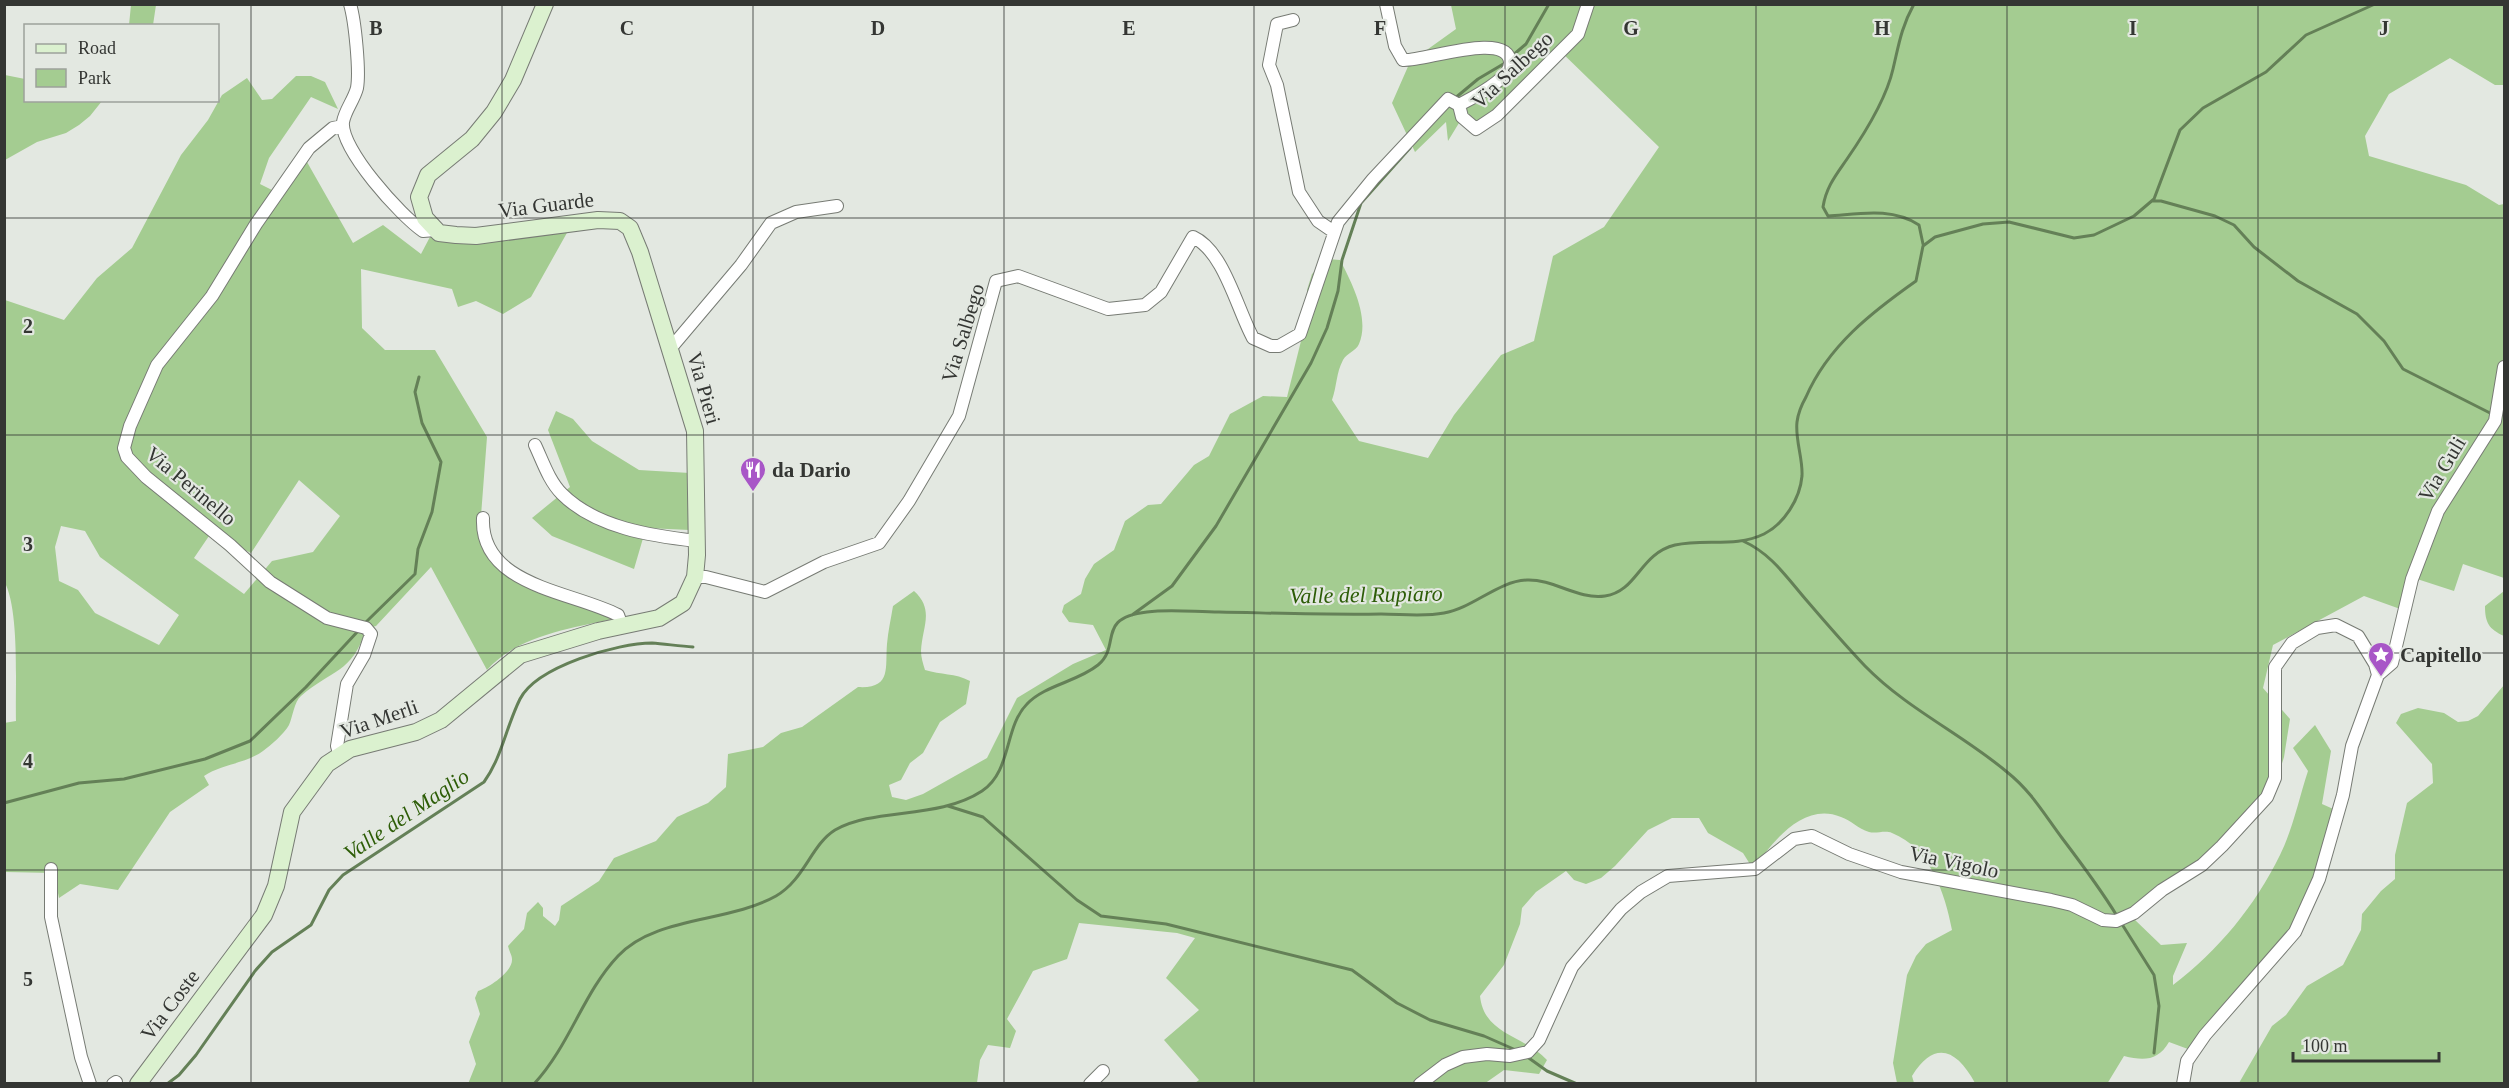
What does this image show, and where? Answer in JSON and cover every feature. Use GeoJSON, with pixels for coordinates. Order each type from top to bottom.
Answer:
{"type":"FeatureCollection","features":[{"type":"Feature","properties":{"kind":"street"},"geometry":{"type":"LineString","coordinates":[[350,4],[357,87],[343,126],[344,135],[353,155],[405,216],[423,231],[437,232]]}},
{"type":"Feature","properties":{"kind":"street"},"geometry":{"type":"LineString","coordinates":[[437,232],[425,218],[419,197],[428,175],[472,139],[494,112],[513,80],[545,4]]}},
{"type":"Feature","properties":{"kind":"street"},"geometry":{"type":"LineString","coordinates":[[1386,4],[1395,46],[1403,60],[1414,61],[1493,46],[1508,57],[1508,72],[1490,88],[1454,102]]}},
{"type":"Feature","properties":{"kind":"street","name":"Via Salbego"},"geometry":{"type":"LineString","coordinates":[[695,577],[706,577],[765,592],[824,562],[879,543],[909,501],[958,416],[996,281],[1018,276],[1108,309],[1145,305],[1161,292],[1193,237],[1201,240],[1218,261],[1253,338],[1271,346],[1279,346],[1300,334],[1338,222],[1373,179],[1454,102],[1462,117],[1476,129],[1497,115],[1578,34],[1588,4]]}},
{"type":"Feature","properties":{"kind":"street"},"geometry":{"type":"LineString","coordinates":[[1293,20],[1277,24],[1269,65],[1277,85],[1299,192],[1318,221],[1334,232]]}},
{"type":"Feature","properties":{"kind":"street","name":"Via Perinello"},"geometry":{"type":"LineString","coordinates":[[340,756],[337,746],[347,684],[370,641],[371,634],[362,627],[327,618],[270,582],[230,545],[146,477],[128,457],[124,448],[130,426],[157,365],[212,296],[256,224],[309,148],[333,128],[343,126]]}},
{"type":"Feature","properties":{"kind":"street"},"geometry":{"type":"LineString","coordinates":[[670,349],[741,265],[771,223],[796,212],[837,206]]}},
{"type":"Feature","properties":{"kind":"street","name":"Via Guarde"},"geometry":{"type":"LineString","coordinates":[[437,232],[476,236],[598,220],[620,221],[630,228],[640,252]]}},
{"type":"Feature","properties":{"kind":"street","name":"Via Pieri"},"geometry":{"type":"LineString","coordinates":[[598,631],[659,618],[683,603],[695,577],[697,541],[695,431],[640,252]]}},
{"type":"Feature","properties":{"kind":"street","name":"Via Guli"},"geometry":{"type":"LineString","coordinates":[[2378,675],[2392,663],[2409,592],[2438,511],[2495,421],[2505,367]]}},
{"type":"Feature","properties":{"kind":"street"},"geometry":{"type":"LineString","coordinates":[[535,445],[552,481],[561,494],[577,506],[639,532],[697,541]]}},
{"type":"Feature","properties":{"kind":"street"},"geometry":{"type":"LineString","coordinates":[[483,518],[484,544],[500,564],[539,585],[609,610],[618,615],[622,626]]}},
{"type":"Feature","properties":{"kind":"street","name":"Via Vigolo"},"geometry":{"type":"LineString","coordinates":[[1420,1083],[1445,1065],[1463,1057],[1487,1054],[1510,1056],[1528,1052],[1539,1040],[1572,967],[1621,909],[1641,892],[1668,876],[1755,869],[1794,839],[1812,836],[1849,854],[1900,872],[2051,900],[2072,905],[2103,920],[2116,921],[2134,913],[2162,890],[2202,865],[2267,797],[2275,778],[2275,667],[2292,643],[2317,628],[2336,625],[2358,636],[2375,664],[2378,675]]}},
{"type":"Feature","properties":{"kind":"street","name":"Via Merli"},"geometry":{"type":"LineString","coordinates":[[237,954],[264,915],[276,886],[292,812],[327,764],[350,749],[416,732],[441,720],[520,655],[598,631]]}},
{"type":"Feature","properties":{"kind":"street"},"geometry":{"type":"LineString","coordinates":[[2183,1083],[2187,1061],[2205,1035],[2295,932],[2319,879],[2343,795],[2352,746],[2378,675]]}},
{"type":"Feature","properties":{"kind":"street"},"geometry":{"type":"LineString","coordinates":[[51,869],[51,917],[81,1057],[90,1083]]}},
{"type":"Feature","properties":{"kind":"street","name":"Via Coste"},"geometry":{"type":"LineString","coordinates":[[138,1083],[237,954]]}},
{"type":"Feature","properties":{"kind":"street"},"geometry":{"type":"LineString","coordinates":[[1090,1083],[1103,1071]]}},
{"type":"Feature","properties":{"kind":"green space"},"geometry":{"type":"Polygon","coordinates":[[[131,5],[156,5],[153,24],[129,24],[131,5]]]}},
{"type":"Feature","properties":{"kind":"green space"},"geometry":{"type":"Polygon","coordinates":[[[1451,5],[2504,5],[2504,85],[2495,85],[2450,58],[2389,94],[2365,136],[2369,156],[2466,185],[2499,205],[2504,204],[2504,578],[2463,564],[2454,591],[2414,578],[2403,610],[2364,596],[2273,645],[2263,688],[2290,719],[2284,757],[2271,799],[2241,827],[2166,887],[2134,919],[2161,945],[2187,943],[2173,976],[2173,985],[2205,958],[2234,926],[2270,874],[2289,835],[2308,771],[2293,748],[2315,725],[2331,751],[2322,804],[2340,812],[2292,939],[2196,1052],[2169,1042],[2160,1053],[2150,1058],[2138,1059],[2124,1056],[2107,1084],[1975,1083],[1961,1063],[1945,1053],[1937,1053],[1921,1064],[1912,1076],[1914,1083],[1897,1083],[1893,1063],[1907,975],[1916,956],[1926,944],[1952,930],[1949,916],[1934,873],[1916,849],[1892,833],[1869,832],[1845,818],[1827,814],[1814,815],[1790,827],[1769,848],[1753,869],[1743,853],[1708,833],[1699,818],[1672,818],[1648,830],[1601,878],[1586,884],[1574,880],[1566,871],[1536,892],[1522,908],[1520,924],[1504,965],[1480,996],[1483,1009],[1497,1027],[1547,1060],[1539,1074],[1504,1070],[1484,1084],[1195,1083],[1199,1080],[1164,1040],[1199,1010],[1166,978],[1195,938],[1177,933],[1079,923],[1067,959],[1033,971],[1007,1019],[1016,1031],[1010,1048],[988,1045],[980,1060],[977,1083],[468,1084],[476,1064],[469,1042],[480,1014],[475,998],[478,991],[488,987],[509,969],[512,959],[508,946],[524,929],[527,913],[538,902],[543,908],[543,916],[555,926],[559,920],[561,906],[599,881],[614,858],[656,841],[677,817],[708,803],[726,787],[728,754],[763,747],[781,733],[802,727],[858,687],[869,687],[882,681],[886,669],[887,639],[893,606],[914,591],[926,612],[921,651],[925,670],[970,681],[966,704],[940,722],[923,753],[910,763],[901,780],[889,785],[892,797],[906,800],[923,794],[987,758],[1017,698],[1073,664],[1106,650],[1093,625],[1069,622],[1062,612],[1064,605],[1081,594],[1085,579],[1094,564],[1114,550],[1125,521],[1148,505],[1161,504],[1194,465],[1209,456],[1230,414],[1263,396],[1287,397],[1307,317],[1307,290],[1312,274],[1327,259],[1340,260],[1358,301],[1362,323],[1359,344],[1341,365],[1332,400],[1359,441],[1428,458],[1454,415],[1501,355],[1534,341],[1553,256],[1604,227],[1659,147],[1556,47],[1482,122],[1462,118],[1448,141],[1446,122],[1415,152],[1392,103],[1410,62],[1456,29],[1451,5]]]}},
{"type":"Feature","properties":{"kind":"green space"},"geometry":{"type":"Polygon","coordinates":[[[5,75],[24,79],[24,102],[101,102],[90,116],[66,133],[37,142],[5,160],[5,75]]]}},
{"type":"Feature","properties":{"kind":"green space"},"geometry":{"type":"Polygon","coordinates":[[[296,76],[311,76],[325,82],[338,109],[311,97],[269,158],[260,184],[274,191],[307,162],[353,243],[383,225],[421,254],[431,235],[568,231],[531,297],[503,314],[476,301],[458,307],[452,289],[361,269],[362,328],[385,350],[435,350],[487,437],[480,529],[502,567],[617,618],[530,641],[500,658],[487,670],[431,567],[376,626],[366,629],[354,655],[347,663],[301,696],[295,705],[289,725],[277,739],[256,755],[204,776],[209,785],[170,812],[118,890],[80,884],[59,898],[54,873],[5,872],[4,723],[16,721],[16,669],[15,629],[9,594],[4,581],[5,300],[64,320],[97,278],[132,248],[181,155],[208,120],[222,95],[247,78],[262,100],[272,99],[296,76]],[[299,480],[251,553],[211,533],[194,558],[244,594],[272,561],[313,552],[340,516],[299,480]],[[61,526],[55,547],[59,581],[78,590],[95,613],[159,645],[179,615],[100,557],[85,531],[61,526]]]}},
{"type":"Feature","properties":{"kind":"green space"},"geometry":{"type":"Polygon","coordinates":[[[556,411],[573,419],[592,441],[639,470],[690,473],[690,530],[646,528],[634,569],[552,536],[532,518],[570,487],[548,430],[556,411]]]}},
{"type":"Feature","properties":{"kind":"green space"},"geometry":{"type":"Polygon","coordinates":[[[2504,591],[2504,636],[2489,625],[2485,606],[2504,591]]]}},
{"type":"Feature","properties":{"kind":"green space"},"geometry":{"type":"Polygon","coordinates":[[[2504,685],[2504,1083],[2239,1083],[2272,1026],[2286,1015],[2307,986],[2343,965],[2361,930],[2362,914],[2381,891],[2395,879],[2395,855],[2407,803],[2433,783],[2432,764],[2396,723],[2401,714],[2418,708],[2444,713],[2458,722],[2468,721],[2478,716],[2504,685]]]}},
{"type":"Feature","properties":{"kind":"waterway"},"geometry":{"type":"LineString","coordinates":[[1512,56],[1526,44],[1549,4]]}},
{"type":"Feature","properties":{"kind":"waterway"},"geometry":{"type":"LineString","coordinates":[[1914,4],[1903,29],[1890,81],[1880,104],[1868,127],[1832,182],[1826,193],[1823,207],[1828,216],[1875,213],[1908,219],[1919,225],[1923,244]]}},
{"type":"Feature","properties":{"kind":"waterway","name":"Valle del Rupiaro"},"geometry":{"type":"LineString","coordinates":[[534,1084],[557,1053],[595,986],[618,956],[633,943],[672,927],[757,905],[776,896],[794,881],[827,836],[851,823],[946,806],[982,791],[992,782],[998,772],[1014,724],[1027,704],[1043,692],[1081,676],[1098,665],[1105,657],[1115,626],[1131,615],[1174,611],[1436,614],[1455,610],[1506,585],[1527,580],[1547,583],[1585,595],[1605,596],[1625,587],[1654,556],[1675,545],[1742,541],[1771,530],[1790,510],[1801,485],[1802,469],[1797,422],[1815,379],[1826,362],[1853,332],[1883,305],[1916,281],[1923,246],[1935,237],[1983,224],[2009,222],[2074,238],[2094,235],[2134,216],[2154,199],[2180,130],[2203,108],[2266,72],[2306,35],[2375,4]]}},
{"type":"Feature","properties":{"kind":"waterway"},"geometry":{"type":"LineString","coordinates":[[1454,99],[1478,79],[1505,63]]}},
{"type":"Feature","properties":{"kind":"waterway"},"geometry":{"type":"LineString","coordinates":[[1132,615],[1172,586],[1216,526],[1311,363],[1327,328],[1338,291],[1342,260],[1361,203],[1410,148]]}},
{"type":"Feature","properties":{"kind":"waterway"},"geometry":{"type":"LineString","coordinates":[[2153,201],[2161,201],[2215,216],[2234,225],[2254,247],[2298,281],[2357,314],[2384,341],[2403,369],[2492,414]]}},
{"type":"Feature","properties":{"kind":"waterway"},"geometry":{"type":"LineString","coordinates":[[365,623],[415,574],[418,549],[432,512],[441,462],[422,423],[415,392],[419,377]]}},
{"type":"Feature","properties":{"kind":"waterway"},"geometry":{"type":"LineString","coordinates":[[1743,541],[1753,546],[1778,567],[1843,642],[1881,681],[1990,758],[2023,787],[2037,803],[2117,916]]}},
{"type":"Feature","properties":{"kind":"waterway"},"geometry":{"type":"LineString","coordinates":[[4,803],[79,783],[124,779],[205,759],[250,741],[306,687],[359,630]]}},
{"type":"Feature","properties":{"kind":"waterway","name":"Valle del Maglio"},"geometry":{"type":"LineString","coordinates":[[167,1084],[179,1075],[196,1055],[255,971],[272,952],[311,925],[329,890],[343,875],[484,782],[500,752],[520,699],[529,687],[560,667],[619,647],[652,643],[693,647]]}},
{"type":"Feature","properties":{"kind":"waterway"},"geometry":{"type":"LineString","coordinates":[[948,806],[983,817],[1077,900],[1101,916],[1166,924],[1352,970],[1397,1003],[1430,1020],[1484,1036],[1518,1051]]}},
{"type":"Feature","properties":{"kind":"waterway"},"geometry":{"type":"LineString","coordinates":[[2120,921],[2154,975],[2159,1006],[2154,1053]]}},
{"type":"Feature","properties":{"kind":"waterway"},"geometry":{"type":"LineString","coordinates":[[1526,1056],[1547,1071],[1577,1084]]}},
{"type":"Feature","properties":{"kind":"place","name":"da Dario"},"geometry":{"type":"Point","coordinates":[753,493]}},
{"type":"Feature","properties":{"kind":"place","name":"Capitello"},"geometry":{"type":"Point","coordinates":[2381,678]}}]}
